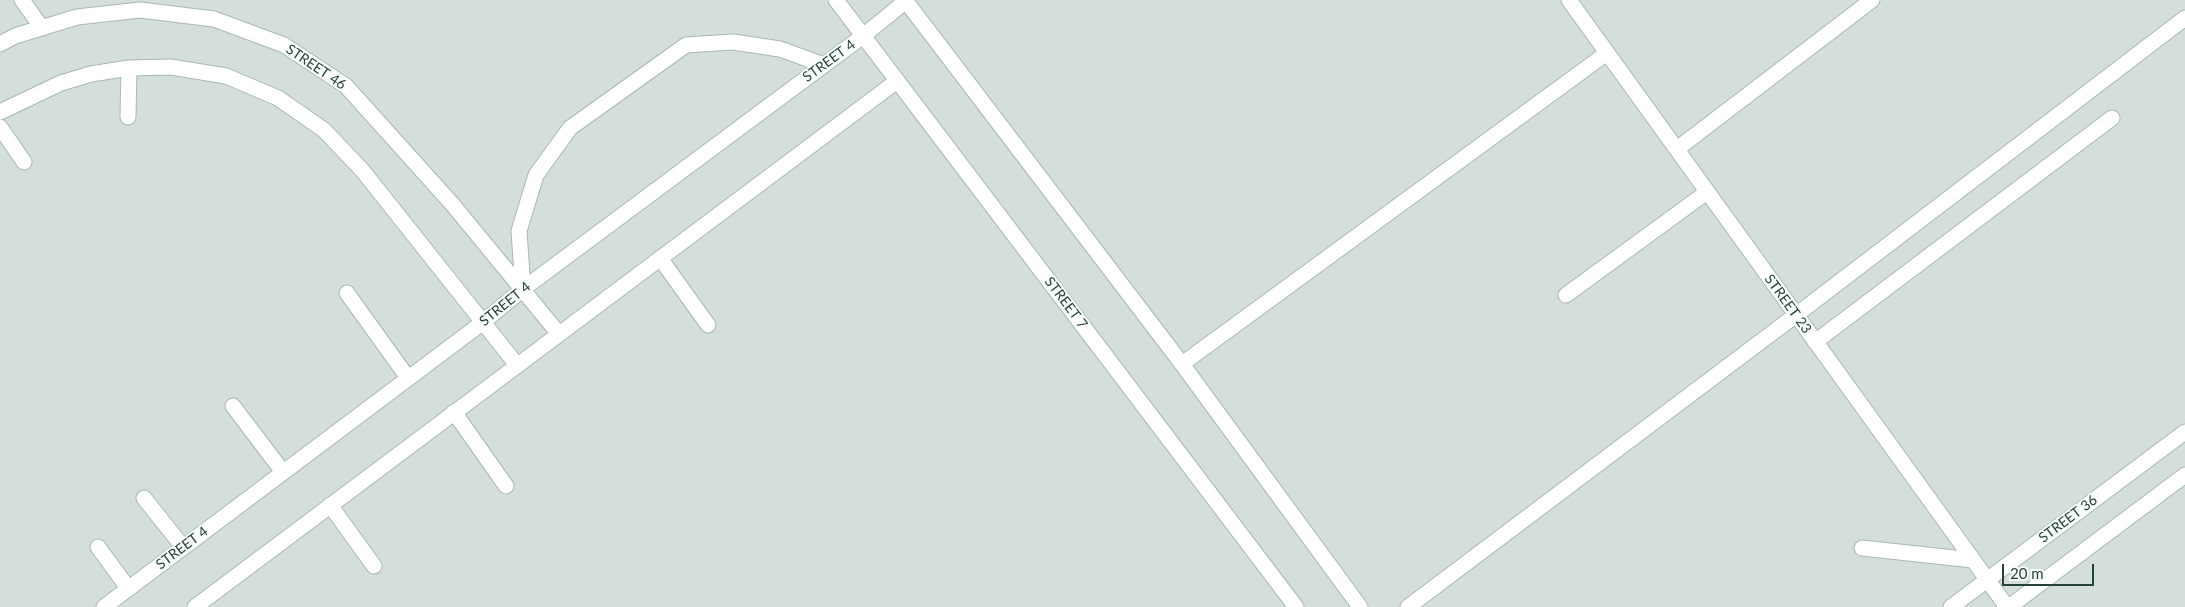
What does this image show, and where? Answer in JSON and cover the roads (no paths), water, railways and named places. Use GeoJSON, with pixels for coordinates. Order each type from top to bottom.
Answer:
{"type":"FeatureCollection","features":[{"type":"Feature","properties":{"kind":"street"},"geometry":{"type":"LineString","coordinates":[[22,0],[42,28]]}},
{"type":"Feature","properties":{"kind":"street","name":"STREET 7"},"geometry":{"type":"LineString","coordinates":[[836,0],[1296,607]]}},
{"type":"Feature","properties":{"kind":"street"},"geometry":{"type":"LineString","coordinates":[[906,0],[1182,364],[1360,607]]}},
{"type":"Feature","properties":{"kind":"street","name":"STREET 4"},"geometry":{"type":"LineString","coordinates":[[104,607],[482,323],[523,289],[863,36],[906,0]]}},
{"type":"Feature","properties":{"kind":"street","name":"STREET 23"},"geometry":{"type":"LineString","coordinates":[[1569,0],[2008,607]]}},
{"type":"Feature","properties":{"kind":"street"},"geometry":{"type":"LineString","coordinates":[[1677,149],[1872,0]]}},
{"type":"Feature","properties":{"kind":"street","name":"STREET 46"},"geometry":{"type":"LineString","coordinates":[[0,44],[15,36],[76,17],[139,3],[214,19],[284,45],[346,86],[453,205],[559,334]]}},
{"type":"Feature","properties":{"kind":"street"},"geometry":{"type":"LineString","coordinates":[[1408,607],[1796,315],[2185,18]]}},
{"type":"Feature","properties":{"kind":"street"},"geometry":{"type":"LineString","coordinates":[[523,289],[520,231],[522,222],[536,175],[570,128],[686,45],[733,42],[780,49],[824,65]]}},
{"type":"Feature","properties":{"kind":"street"},"geometry":{"type":"LineString","coordinates":[[1182,364],[1607,53]]}},
{"type":"Feature","properties":{"kind":"street"},"geometry":{"type":"LineString","coordinates":[[0,112],[61,83],[91,74],[129,68],[171,67],[226,76],[278,98],[324,130],[362,170],[517,365]]}},
{"type":"Feature","properties":{"kind":"street"},"geometry":{"type":"LineString","coordinates":[[128,118],[129,68]]}},
{"type":"Feature","properties":{"kind":"street"},"geometry":{"type":"LineString","coordinates":[[195,607],[897,80]]}},
{"type":"Feature","properties":{"kind":"street"},"geometry":{"type":"LineString","coordinates":[[1815,342],[2112,118]]}},
{"type":"Feature","properties":{"kind":"street"},"geometry":{"type":"LineString","coordinates":[[0,127],[24,162]]}},
{"type":"Feature","properties":{"kind":"street"},"geometry":{"type":"LineString","coordinates":[[1566,296],[1707,192]]}},
{"type":"Feature","properties":{"kind":"street"},"geometry":{"type":"LineString","coordinates":[[660,258],[708,325]]}},
{"type":"Feature","properties":{"kind":"street"},"geometry":{"type":"LineString","coordinates":[[347,293],[408,378]]}},
{"type":"Feature","properties":{"kind":"street"},"geometry":{"type":"LineString","coordinates":[[233,406],[284,472]]}},
{"type":"Feature","properties":{"kind":"street"},"geometry":{"type":"LineString","coordinates":[[454,412],[506,486]]}},
{"type":"Feature","properties":{"kind":"street","name":"STREET 36"},"geometry":{"type":"LineString","coordinates":[[1951,607],[2185,432]]}},
{"type":"Feature","properties":{"kind":"street"},"geometry":{"type":"LineString","coordinates":[[2008,607],[2185,475]]}},
{"type":"Feature","properties":{"kind":"street"},"geometry":{"type":"LineString","coordinates":[[144,498],[183,547]]}},
{"type":"Feature","properties":{"kind":"street"},"geometry":{"type":"LineString","coordinates":[[330,505],[374,566]]}},
{"type":"Feature","properties":{"kind":"street"},"geometry":{"type":"LineString","coordinates":[[98,547],[128,588]]}},
{"type":"Feature","properties":{"kind":"street"},"geometry":{"type":"LineString","coordinates":[[1862,548],[1973,560]]}}]}
